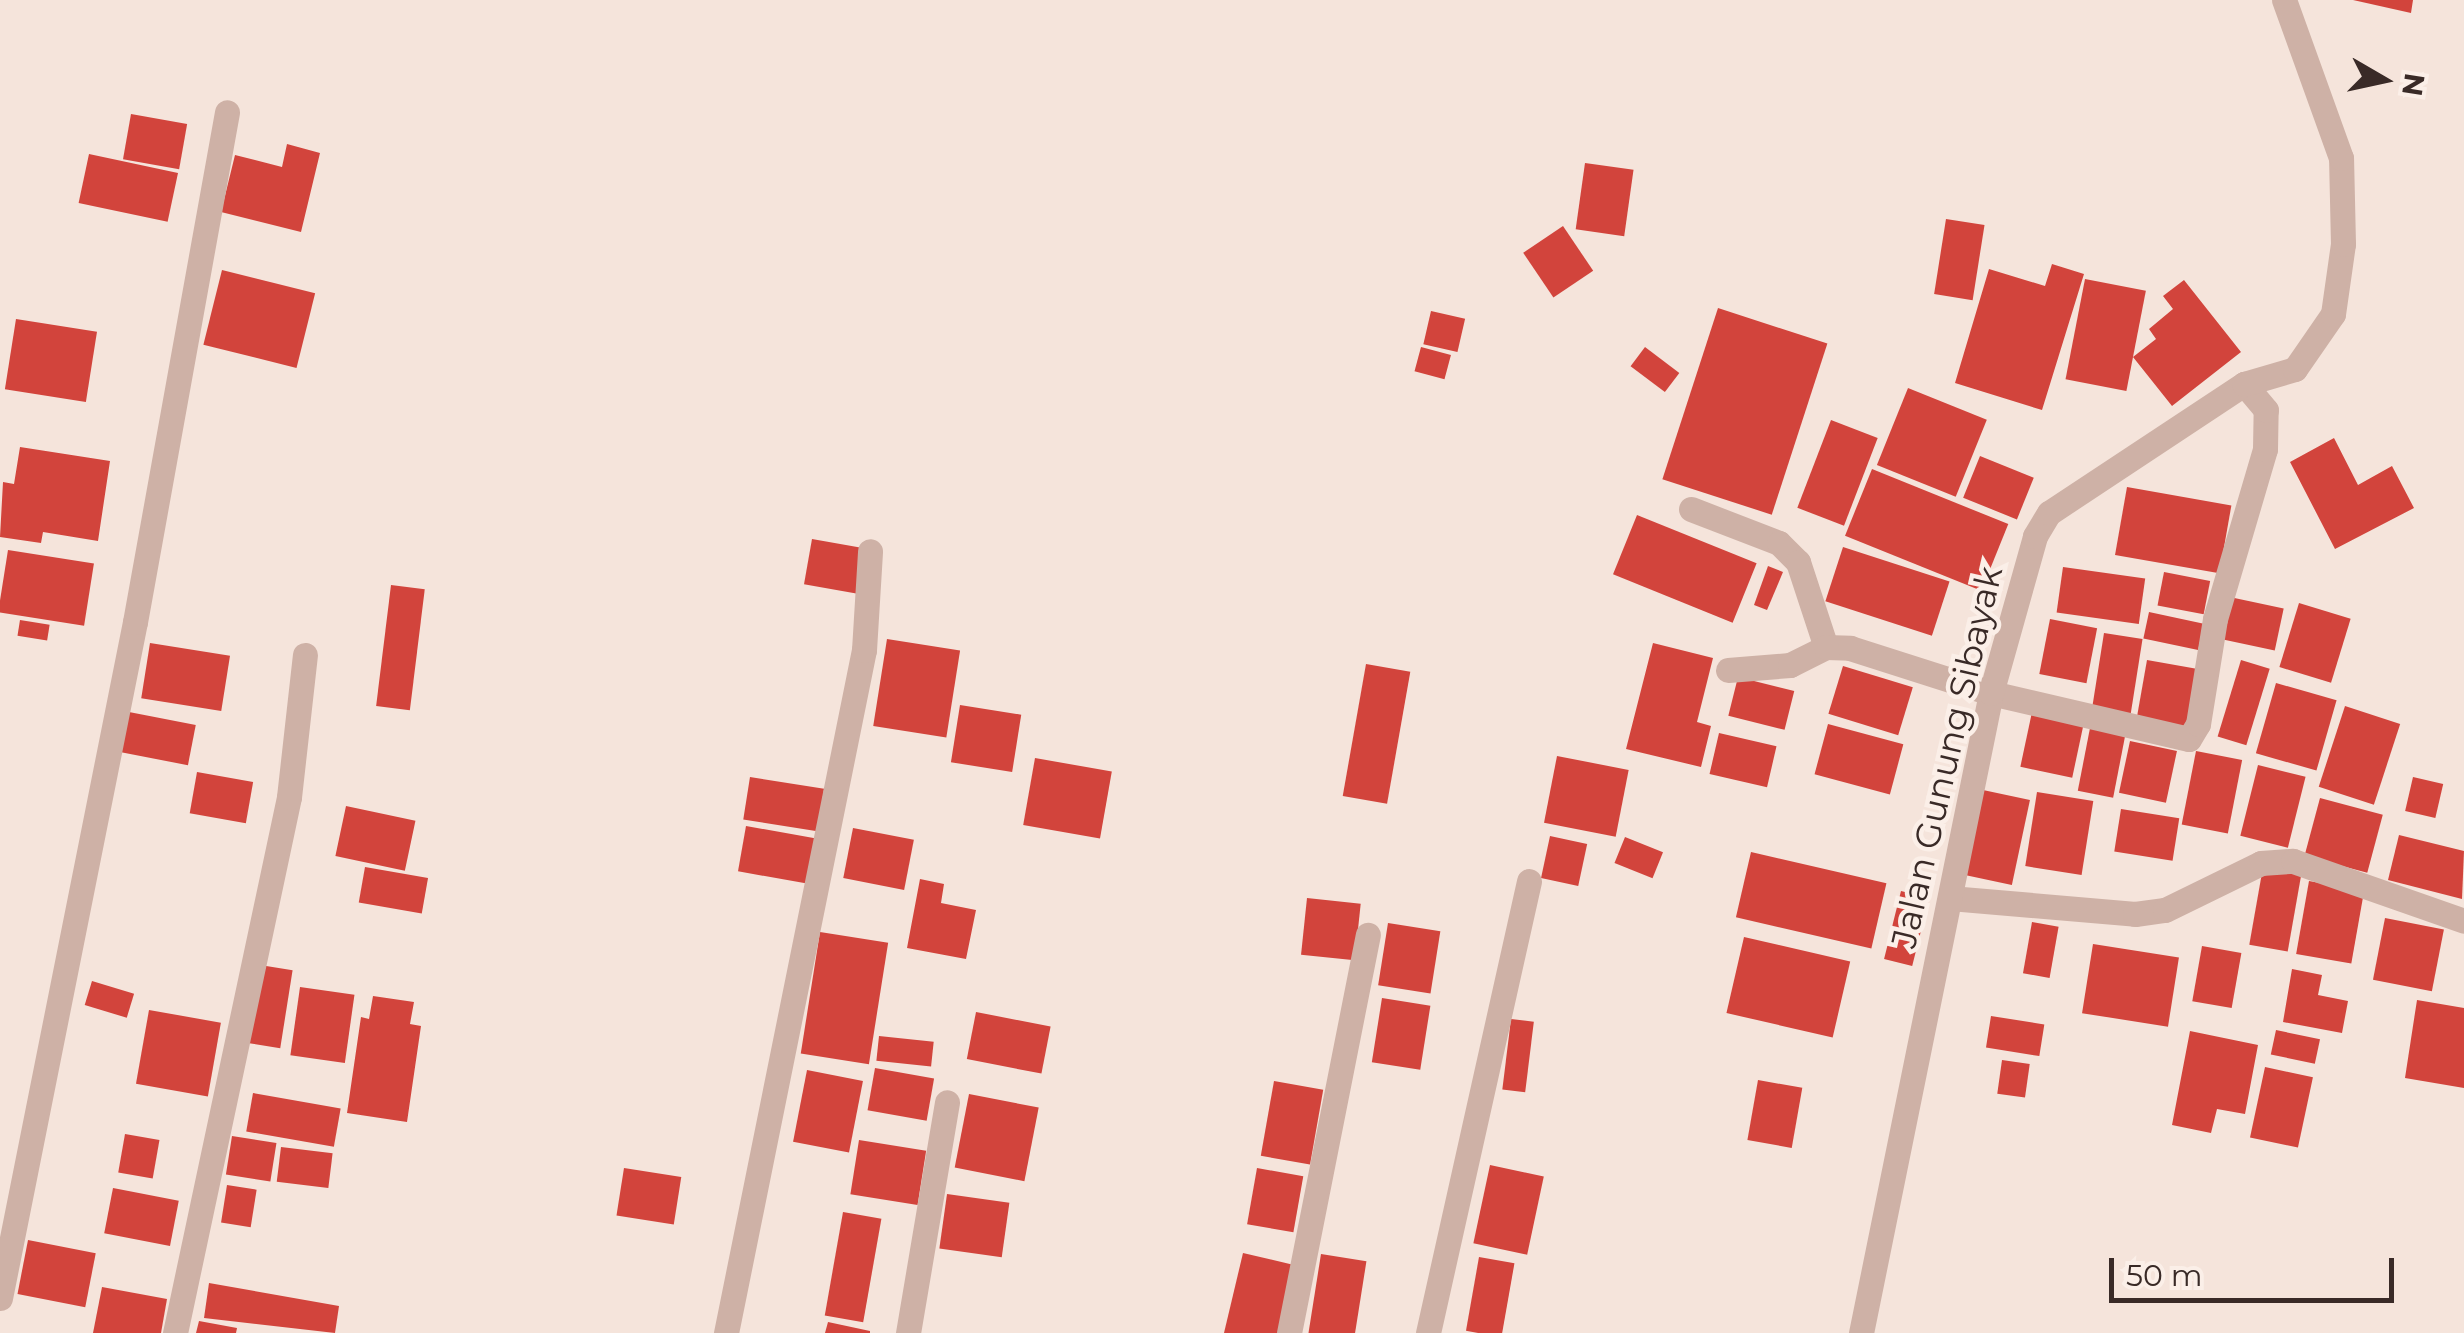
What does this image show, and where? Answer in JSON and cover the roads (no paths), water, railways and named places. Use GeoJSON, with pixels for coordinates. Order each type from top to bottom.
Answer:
{"type":"FeatureCollection","features":[{"type":"Feature","properties":{"kind":"street","name":"Jalan Gunung Sibayak"},"geometry":{"type":"LineString","coordinates":[[1861,1333],[1990,693],[2021,575],[2049,513],[2244,384],[2296,368],[2317,343],[2333,314],[2343,244],[2342,158],[2284,0]]}},
{"type":"Feature","properties":{"kind":"street"},"geometry":{"type":"LineString","coordinates":[[0,1298],[138,603],[227,112]]}},
{"type":"Feature","properties":{"kind":"street"},"geometry":{"type":"LineString","coordinates":[[1728,670],[1790,665],[1826,647],[1850,648],[1990,693],[2174,739],[2195,733],[2215,619],[2265,449],[2266,410],[2244,384]]}},
{"type":"Feature","properties":{"kind":"street"},"geometry":{"type":"LineString","coordinates":[[1691,509],[1789,553],[1808,585],[1826,647]]}},
{"type":"Feature","properties":{"kind":"street"},"geometry":{"type":"LineString","coordinates":[[726,1333],[864,650],[870,551]]}},
{"type":"Feature","properties":{"kind":"street"},"geometry":{"type":"LineString","coordinates":[[175,1333],[289,798],[306,655]]}},
{"type":"Feature","properties":{"kind":"street"},"geometry":{"type":"LineString","coordinates":[[1950,898],[2135,914],[2165,910],[2260,864],[2293,862],[2464,921]]}},
{"type":"Feature","properties":{"kind":"street"},"geometry":{"type":"LineString","coordinates":[[1428,1333],[1529,880]]}},
{"type":"Feature","properties":{"kind":"street"},"geometry":{"type":"LineString","coordinates":[[1289,1333],[1368,935]]}},
{"type":"Feature","properties":{"kind":"street"},"geometry":{"type":"LineString","coordinates":[[908,1333],[946,1102]]}}]}
